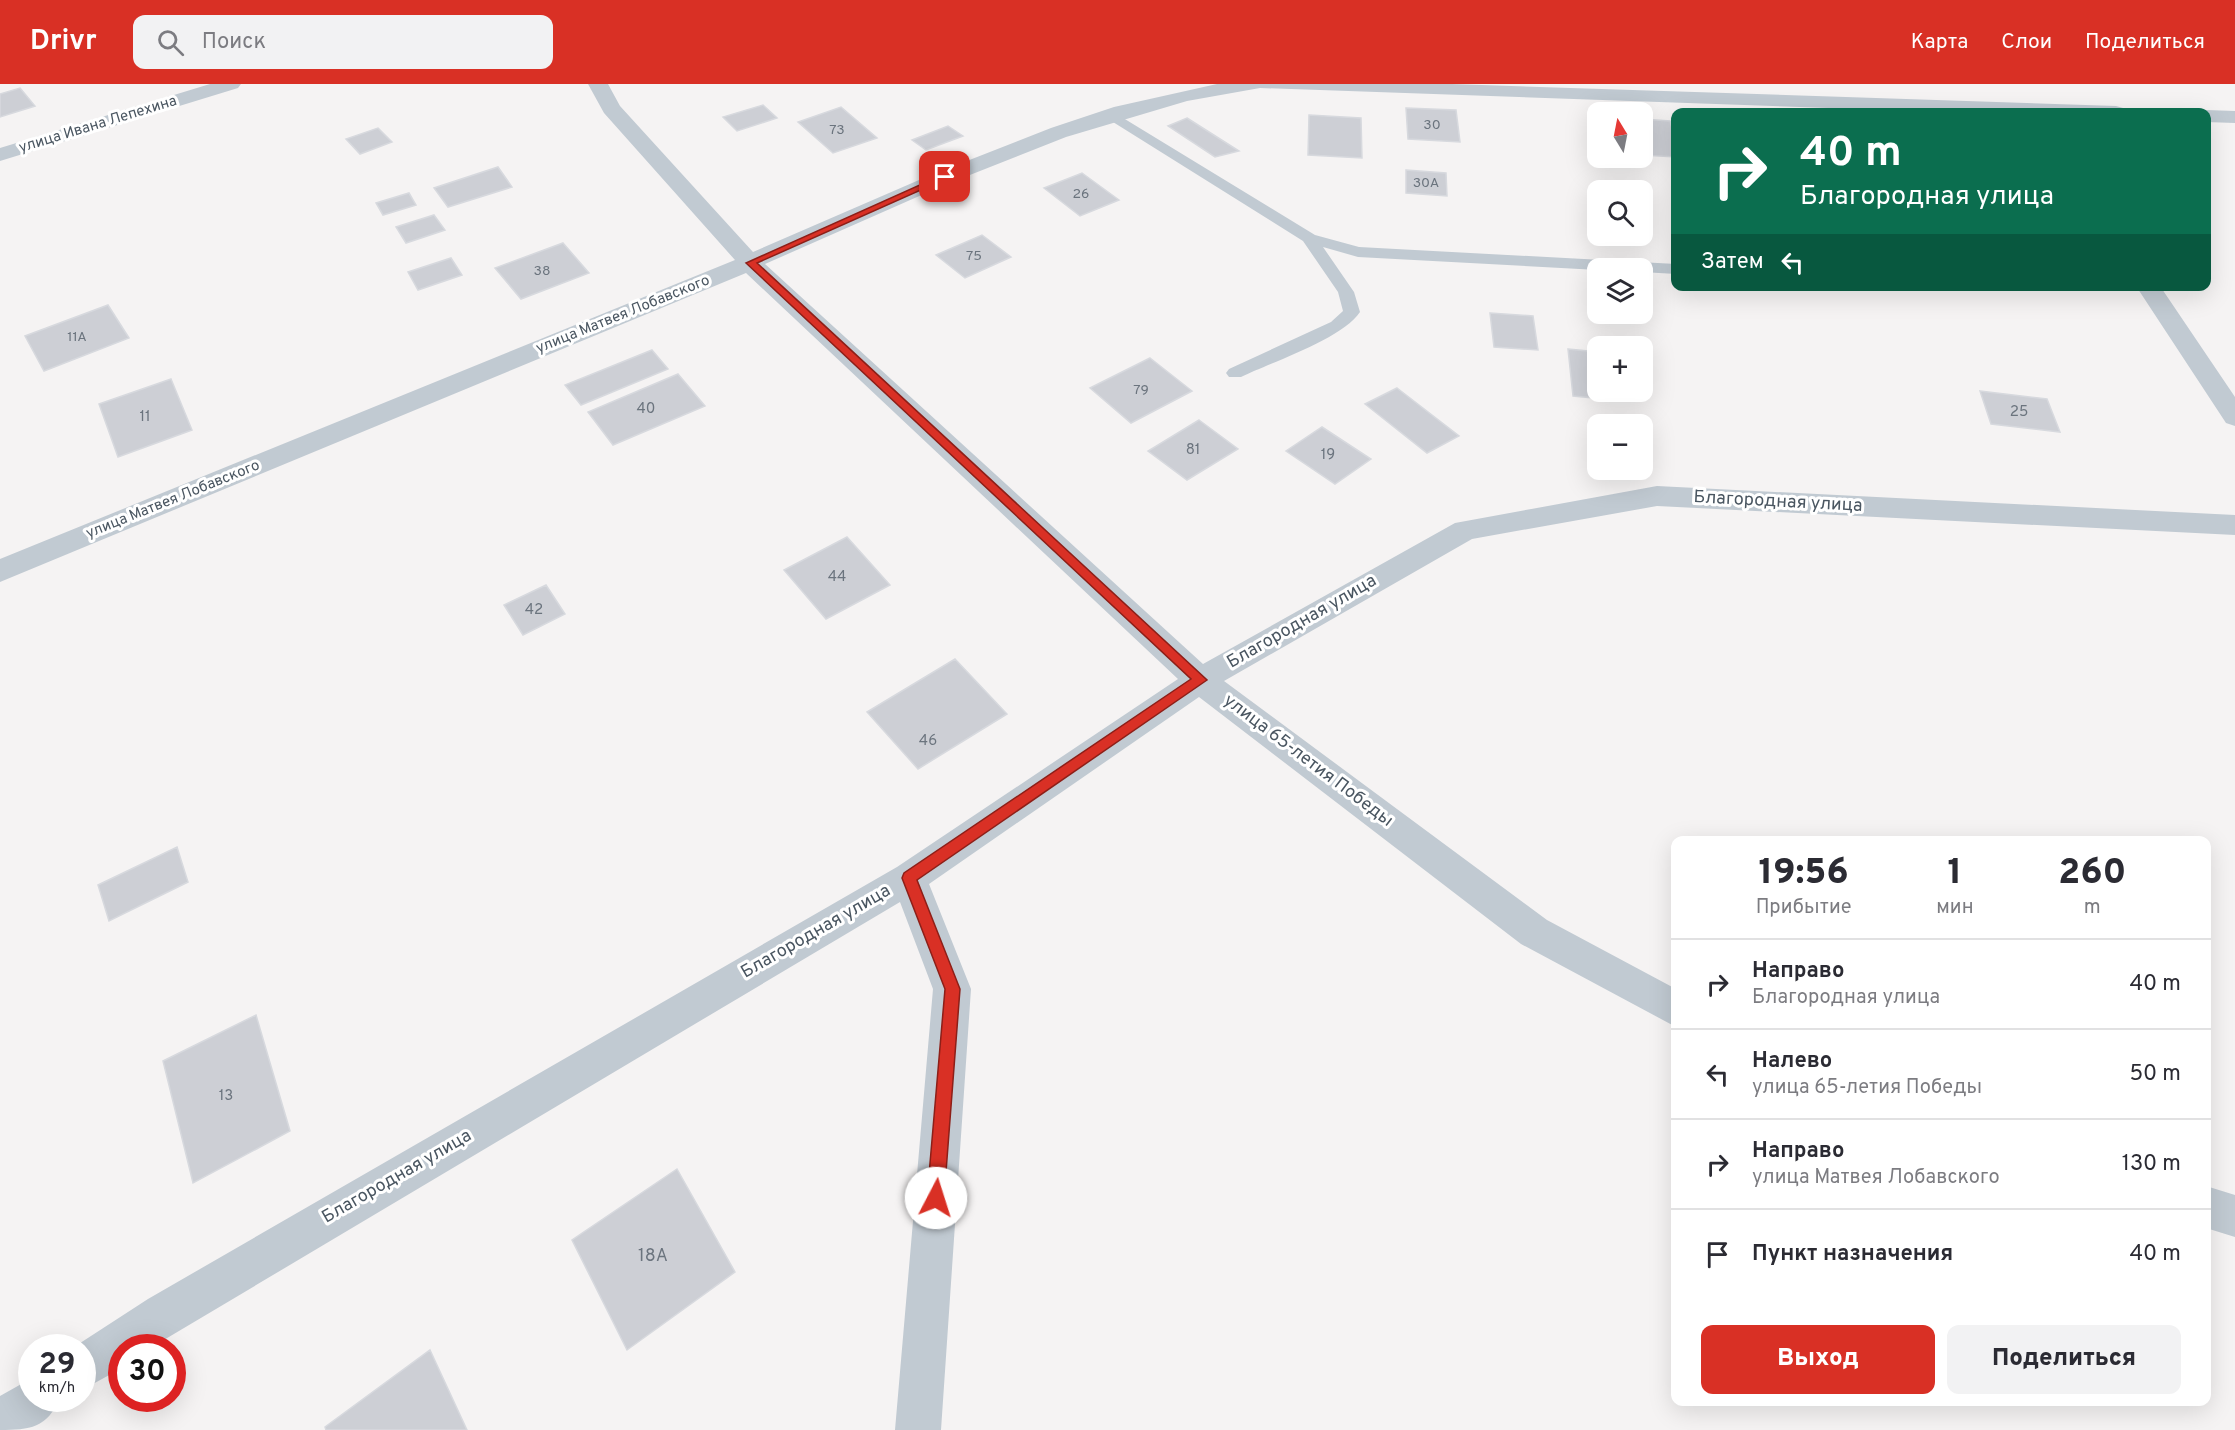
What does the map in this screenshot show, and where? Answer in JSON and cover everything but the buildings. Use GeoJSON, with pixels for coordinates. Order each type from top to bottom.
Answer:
{"type":"FeatureCollection","features":[{"type":"Feature","properties":{"kind":"street","name":"улица Ивана Лепехина"},"geometry":{"type":"LineString","coordinates":[[0,155],[231,84]]}},
{"type":"Feature","properties":{"kind":"street","name":"улица 65-летия Победы"},"geometry":{"type":"LineString","coordinates":[[598,84],[611,109],[750,263],[1200,680],[1534,933],[1671,1006]]}},
{"type":"Feature","properties":{"kind":"street","name":"улица Матвея Лобавского"},"geometry":{"type":"LineString","coordinates":[[0,571],[750,263],[967,167],[1110,114],[1202,87],[1252,84]]}},
{"type":"Feature","properties":{"kind":"street"},"geometry":{"type":"LineString","coordinates":[[1267,84],[1476,87],[2026,104],[2070,108]]}},
{"type":"Feature","properties":{"kind":"street"},"geometry":{"type":"LineString","coordinates":[[2211,116],[2235,117]]}},
{"type":"Feature","properties":{"kind":"street"},"geometry":{"type":"LineString","coordinates":[[2151,291],[2235,417]]}},
{"type":"Feature","properties":{"kind":"street","name":"Благородная улица"},"geometry":{"type":"LineString","coordinates":[[96,1359],[163,1314],[909,878],[1200,680],[1465,530],[1657,496],[2235,525]]}},
{"type":"Feature","properties":{"kind":"street"},"geometry":{"type":"LineString","coordinates":[[909,878],[952,989],[918,1430]]}},
{"type":"Feature","properties":{"kind":"street"},"geometry":{"type":"LineString","coordinates":[[2211,1209],[2235,1216]]}},
{"type":"Feature","properties":{"kind":"street"},"geometry":{"type":"LineString","coordinates":[[0,1423],[18,1411]]}},
{"type":"Feature","properties":{"kind":"lane"},"geometry":{"type":"LineString","coordinates":[[1110,114],[1309,238],[1358,252],[1671,269]]}},
{"type":"Feature","properties":{"kind":"lane"},"geometry":{"type":"LineString","coordinates":[[1235,373],[1337,326],[1352,312],[1346,292],[1309,238]]}},
{"type":"Feature","properties":{"kind":"route"},"geometry":{"type":"LineString","coordinates":[[936,1198],[952,989],[909,878],[1200,680],[750,263],[945,177]]}}]}
